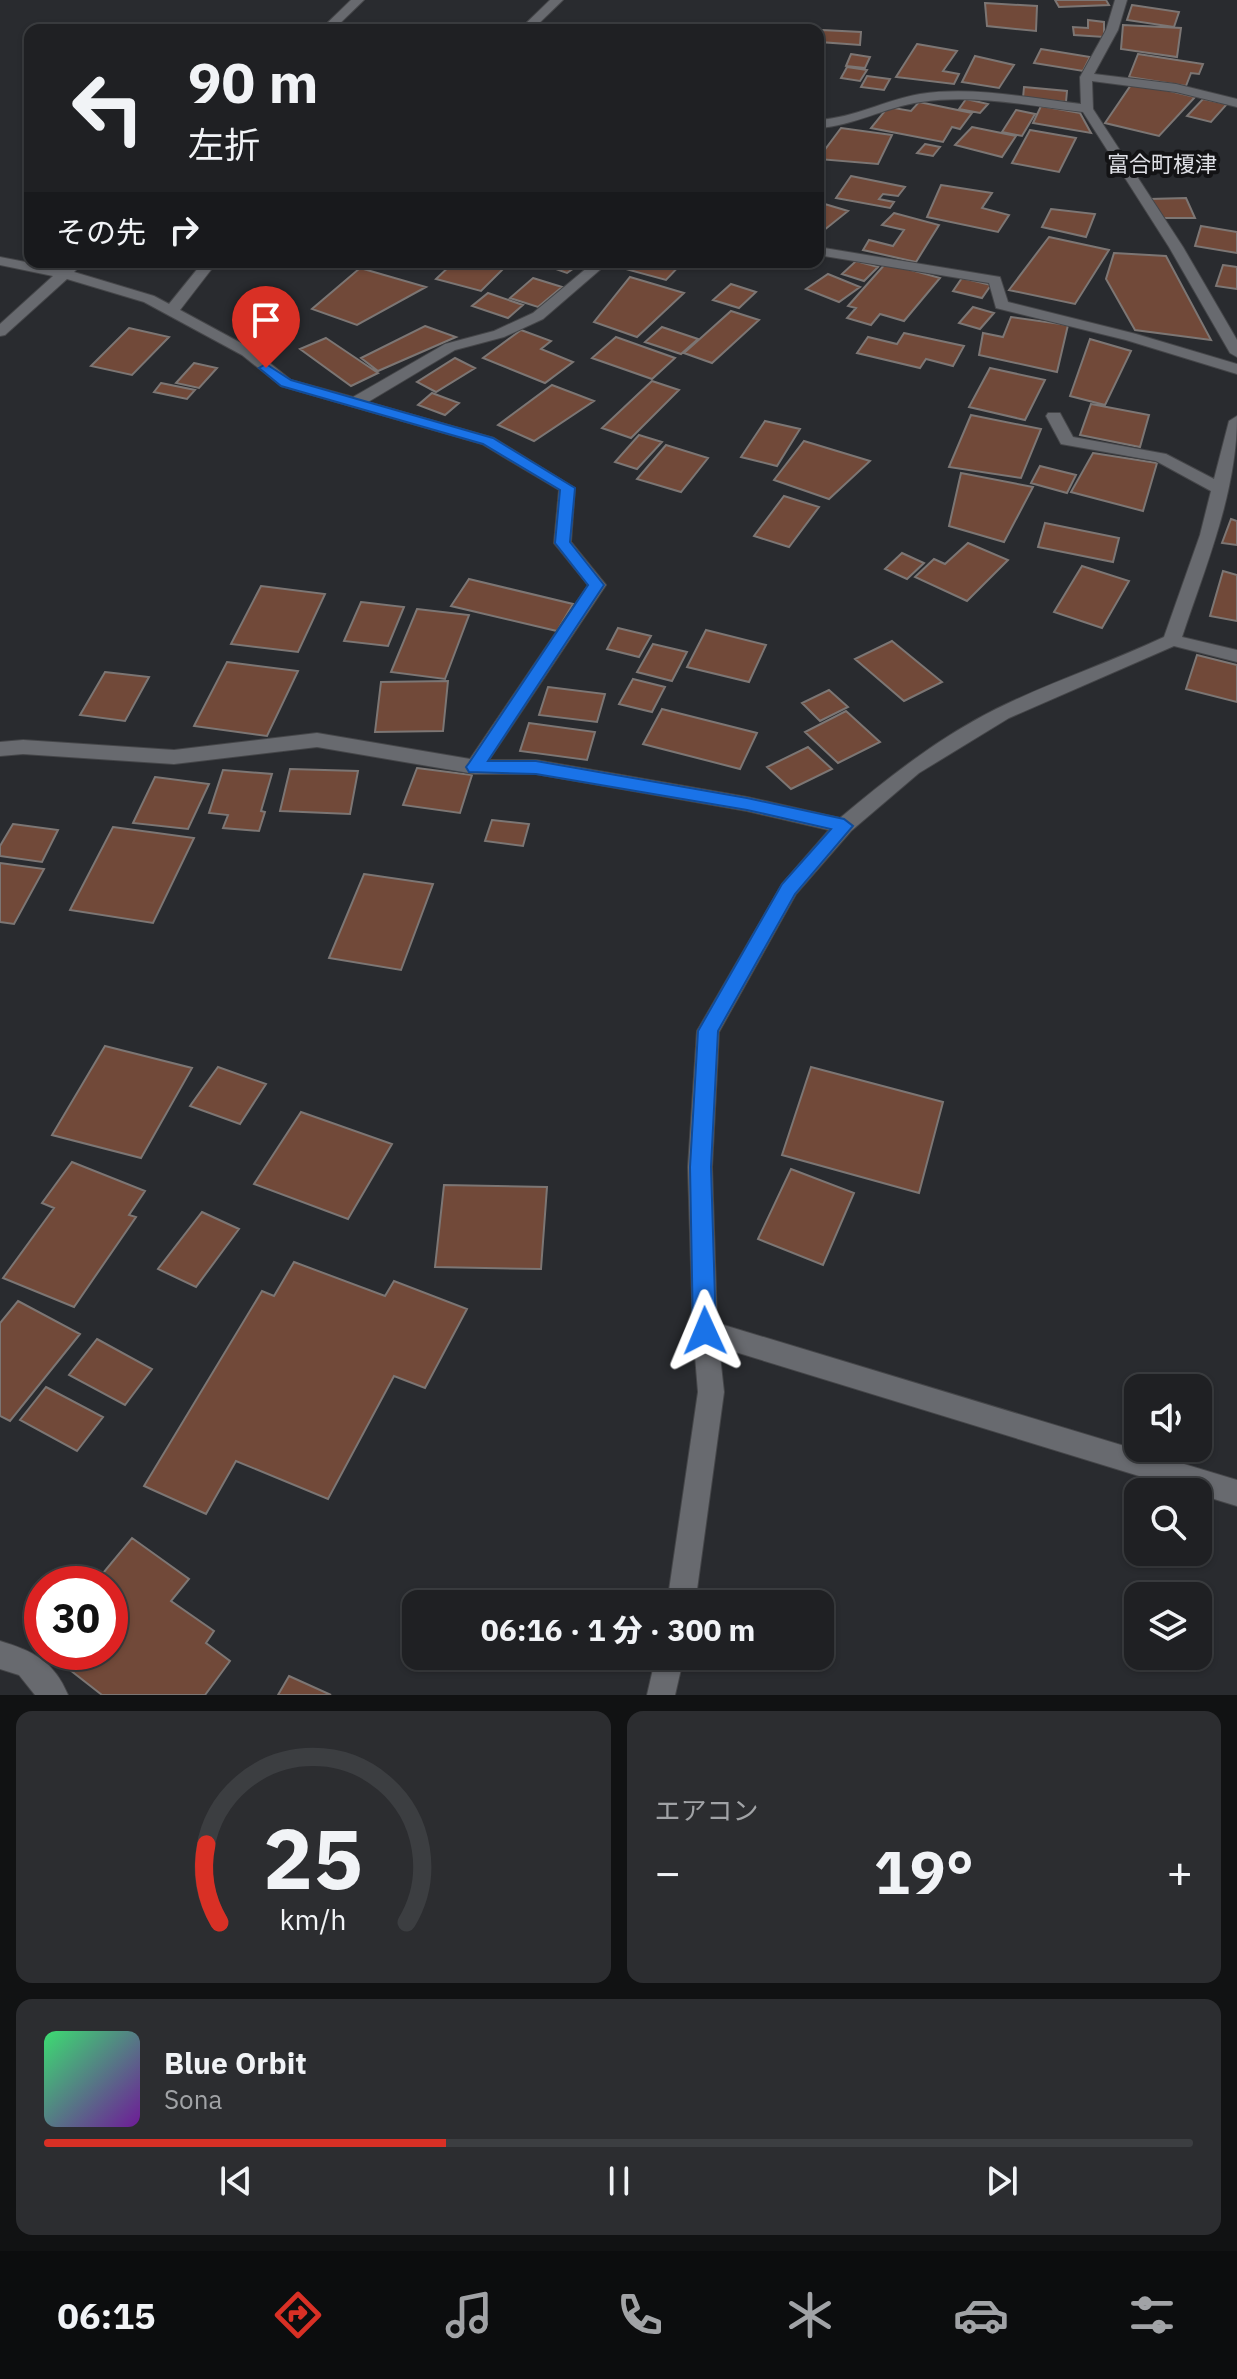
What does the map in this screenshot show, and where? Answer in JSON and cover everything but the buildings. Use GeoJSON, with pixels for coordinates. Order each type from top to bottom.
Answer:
{"type":"FeatureCollection","features":[{"type":"Feature","properties":{"kind":"street"},"geometry":{"type":"LineString","coordinates":[[332,24],[358,0]]}},
{"type":"Feature","properties":{"kind":"street"},"geometry":{"type":"LineString","coordinates":[[531,24],[557,0]]}},
{"type":"Feature","properties":{"kind":"street"},"geometry":{"type":"LineString","coordinates":[[1121,0],[1112,30],[1086,77],[1087,109],[1176,247],[1237,353]]}},
{"type":"Feature","properties":{"kind":"street"},"geometry":{"type":"LineString","coordinates":[[1086,77],[1176,88],[1237,103]]}},
{"type":"Feature","properties":{"kind":"street"},"geometry":{"type":"LineString","coordinates":[[824,124],[893,103],[950,94],[1087,109]]}},
{"type":"Feature","properties":{"kind":"street"},"geometry":{"type":"LineString","coordinates":[[824,252],[995,280],[1001,305],[1131,337],[1237,369]]}},
{"type":"Feature","properties":{"kind":"street"},"geometry":{"type":"LineString","coordinates":[[0,261],[24,266]]}},
{"type":"Feature","properties":{"kind":"street"},"geometry":{"type":"LineString","coordinates":[[35,268],[149,299],[247,352],[286,383],[488,441],[567,488],[562,543],[597,585],[475,767]]}},
{"type":"Feature","properties":{"kind":"street"},"geometry":{"type":"LineString","coordinates":[[0,332],[71,268]]}},
{"type":"Feature","properties":{"kind":"street"},"geometry":{"type":"LineString","coordinates":[[171,311],[205,268]]}},
{"type":"Feature","properties":{"kind":"street"},"geometry":{"type":"LineString","coordinates":[[353,404],[450,347],[499,334],[538,316],[595,268]]}},
{"type":"Feature","properties":{"kind":"street"},"geometry":{"type":"LineString","coordinates":[[1054,416],[1067,441],[1160,457],[1220,489]]}},
{"type":"Feature","properties":{"kind":"street"},"geometry":{"type":"LineString","coordinates":[[1172,640],[1208,535],[1237,421]]}},
{"type":"Feature","properties":{"kind":"street"},"geometry":{"type":"LineString","coordinates":[[683,1590],[711,1392],[705,1331],[700,1167],[708,1031],[789,889],[844,826],[912,768],[1002,714],[1107,671],[1172,640],[1237,656]]}},
{"type":"Feature","properties":{"kind":"street"},"geometry":{"type":"LineString","coordinates":[[0,749],[23,747],[174,757],[317,740],[475,767],[536,767],[747,804],[844,826]]}},
{"type":"Feature","properties":{"kind":"street"},"geometry":{"type":"LineString","coordinates":[[705,1331],[1237,1493]]}},
{"type":"Feature","properties":{"kind":"street"},"geometry":{"type":"LineString","coordinates":[[0,1655],[28,1664],[54,1695]]}},
{"type":"Feature","properties":{"kind":"street"},"geometry":{"type":"LineString","coordinates":[[661,1695],[667,1670]]}},
{"type":"Feature","properties":{"kind":"district","name":"富合町榎津"},"geometry":{"type":"Point","coordinates":[1162,164]}},
{"type":"Feature","properties":{"kind":"route"},"geometry":{"type":"LineString","coordinates":[[266,368],[286,383],[488,441],[567,488],[562,543],[597,585],[475,767],[536,767],[747,804],[844,826],[789,889],[708,1031],[700,1167],[705,1331]]}}]}
